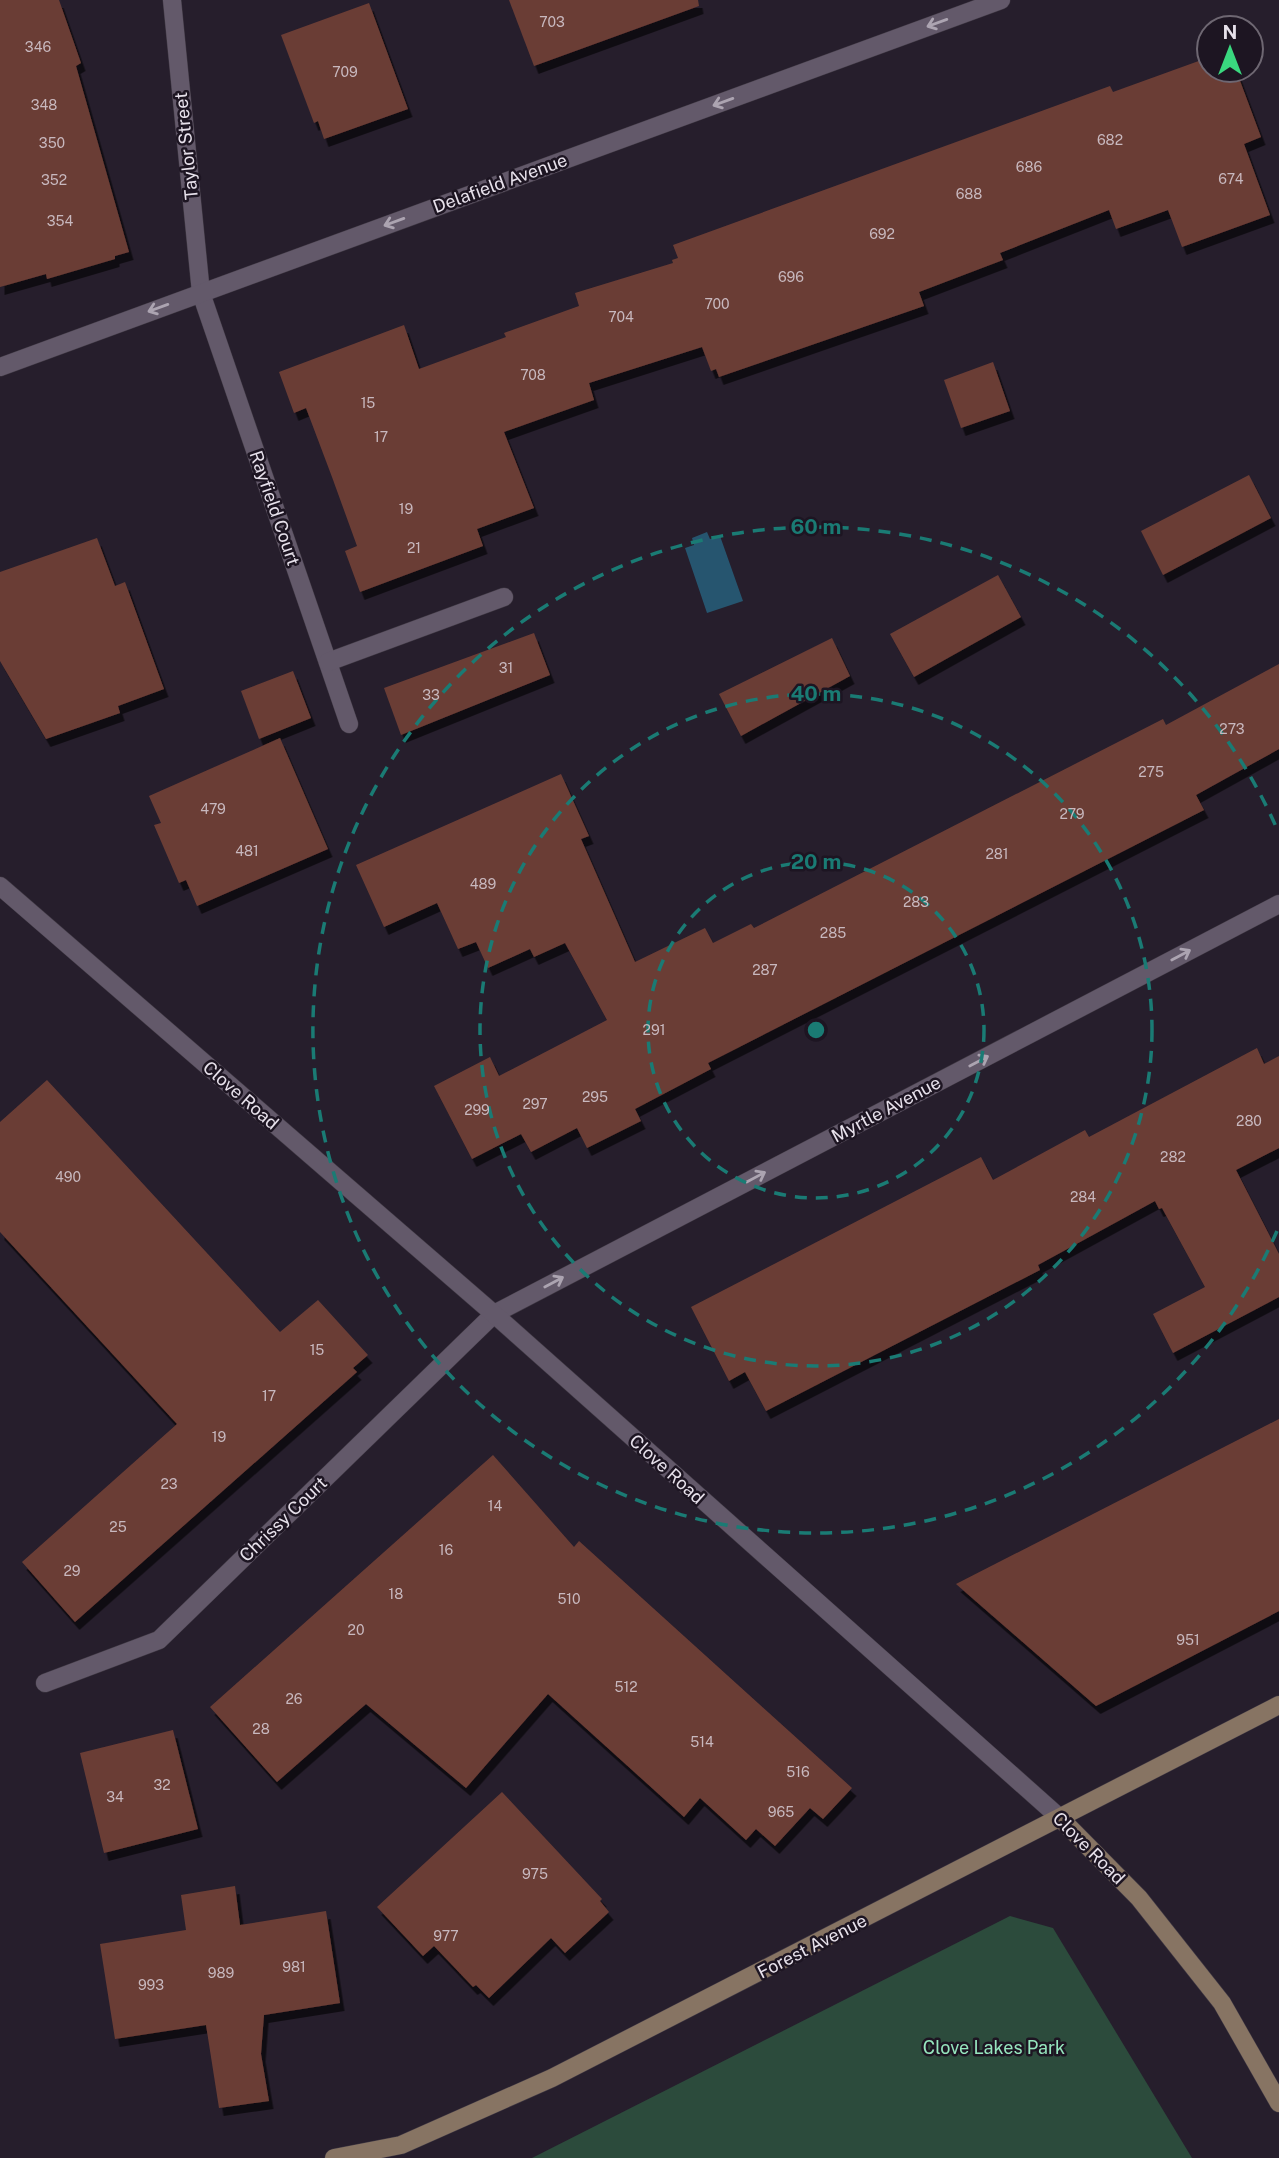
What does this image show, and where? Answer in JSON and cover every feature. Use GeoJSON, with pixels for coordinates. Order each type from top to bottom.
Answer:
{"type":"FeatureCollection","features":[{"type":"Feature","properties":{"kind":"main road","name":"Forest Avenue"},"geometry":{"type":"LineString","coordinates":[[334,2158],[401,2145],[552,2078],[1279,1705]]}},
{"type":"Feature","properties":{"kind":"main road","name":"Clove Road"},"geometry":{"type":"LineString","coordinates":[[1060,1818],[1139,1898],[1214,1992],[1279,2102]]}},
{"type":"Feature","properties":{"kind":"street","name":"Taylor Street"},"geometry":{"type":"LineString","coordinates":[[172,0],[201,293]]}},
{"type":"Feature","properties":{"kind":"street","name":"Delafield Avenue"},"geometry":{"type":"LineString","coordinates":[[0,367],[1001,0]]}},
{"type":"Feature","properties":{"kind":"street","name":"Rayfield Court"},"geometry":{"type":"LineString","coordinates":[[201,293],[349,724]]}},
{"type":"Feature","properties":{"kind":"street"},"geometry":{"type":"LineString","coordinates":[[328,662],[504,597]]}},
{"type":"Feature","properties":{"kind":"street","name":"Clove Road"},"geometry":{"type":"LineString","coordinates":[[0,886],[494,1314],[1060,1818]]}},
{"type":"Feature","properties":{"kind":"street","name":"Myrtle Avenue"},"geometry":{"type":"LineString","coordinates":[[494,1314],[1279,904]]}},
{"type":"Feature","properties":{"kind":"street","name":"Chrissy Court"},"geometry":{"type":"LineString","coordinates":[[45,1683],[159,1640],[494,1314]]}},
{"type":"Feature","properties":{"kind":"green space","name":"Clove Lakes Park"},"geometry":{"type":"Polygon","coordinates":[[[1010,1916],[1053,1928],[1192,2158],[532,2158],[1010,1916]]]}},
{"type":"Feature","properties":{"kind":"water"},"geometry":{"type":"Polygon","coordinates":[[[707,532],[710,539],[720,536],[743,601],[707,613],[685,548],[694,545],[692,538],[707,532]]]}},
{"type":"Feature","properties":{"kind":"building"},"geometry":{"type":"Polygon","coordinates":[[[0,0],[59,0],[81,63],[76,66],[129,252],[115,256],[115,259],[47,279],[46,274],[0,287],[0,0]]]}},
{"type":"Feature","properties":{"kind":"building"},"geometry":{"type":"Polygon","coordinates":[[[509,0],[698,0],[699,6],[534,66],[509,0]]]}},
{"type":"Feature","properties":{"kind":"building"},"geometry":{"type":"Polygon","coordinates":[[[369,3],[408,109],[324,139],[318,121],[314,123],[281,35],[369,3]]]}},
{"type":"Feature","properties":{"kind":"building"},"geometry":{"type":"Polygon","coordinates":[[[1195,62],[1195,84],[1241,84],[1261,137],[1244,144],[1270,215],[1182,247],[1168,210],[1116,229],[1109,210],[1000,253],[1003,260],[919,292],[924,306],[719,377],[716,369],[711,371],[702,347],[589,383],[594,400],[504,432],[534,508],[477,529],[483,546],[360,592],[345,551],[357,546],[332,477],[306,408],[294,413],[279,372],[404,325],[419,369],[506,337],[504,333],[579,306],[575,293],[673,263],[672,260],[678,258],[673,245],[1110,86],[1113,92],[1195,62]]]}},
{"type":"Feature","properties":{"kind":"building"},"geometry":{"type":"Polygon","coordinates":[[[993,362],[1010,411],[961,428],[944,380],[993,362]]]}},
{"type":"Feature","properties":{"kind":"building"},"geometry":{"type":"Polygon","coordinates":[[[1249,475],[1271,518],[1163,575],[1141,531],[1249,475]]]}},
{"type":"Feature","properties":{"kind":"building"},"geometry":{"type":"Polygon","coordinates":[[[97,538],[115,586],[125,582],[164,689],[118,706],[120,713],[46,739],[0,661],[0,572],[97,538]]]}},
{"type":"Feature","properties":{"kind":"building"},"geometry":{"type":"Polygon","coordinates":[[[998,575],[1021,617],[914,677],[890,634],[998,575]]]}},
{"type":"Feature","properties":{"kind":"building"},"geometry":{"type":"Polygon","coordinates":[[[534,633],[550,675],[401,735],[384,688],[534,633]]]}},
{"type":"Feature","properties":{"kind":"building"},"geometry":{"type":"Polygon","coordinates":[[[832,638],[850,676],[741,736],[719,694],[832,638]]]}},
{"type":"Feature","properties":{"kind":"building"},"geometry":{"type":"Polygon","coordinates":[[[1279,664],[1279,749],[1196,795],[1204,810],[708,1063],[711,1069],[635,1109],[641,1121],[587,1148],[577,1128],[531,1152],[521,1134],[472,1159],[434,1086],[490,1057],[499,1076],[607,1020],[565,943],[534,957],[530,949],[488,968],[476,942],[458,949],[437,903],[384,927],[356,865],[561,774],[589,836],[581,839],[635,962],[705,928],[713,943],[751,924],[754,928],[1163,719],[1166,725],[1279,664]]]}},
{"type":"Feature","properties":{"kind":"building"},"geometry":{"type":"Polygon","coordinates":[[[293,671],[311,718],[259,739],[241,691],[293,671]]]}},
{"type":"Feature","properties":{"kind":"building"},"geometry":{"type":"Polygon","coordinates":[[[280,738],[328,849],[197,906],[186,880],[179,883],[154,825],[161,823],[149,796],[280,738]]]}},
{"type":"Feature","properties":{"kind":"building"},"geometry":{"type":"Polygon","coordinates":[[[1257,1048],[1264,1064],[1279,1056],[1279,1148],[1236,1170],[1279,1254],[1279,1297],[1173,1353],[1153,1314],[1205,1287],[1162,1208],[1159,1209],[1155,1201],[1038,1265],[1040,1270],[766,1411],[745,1372],[729,1381],[691,1307],[981,1157],[993,1180],[1085,1130],[1089,1137],[1257,1048]]]}},
{"type":"Feature","properties":{"kind":"building"},"geometry":{"type":"Polygon","coordinates":[[[47,1080],[280,1332],[318,1300],[368,1355],[353,1368],[357,1372],[75,1622],[22,1562],[177,1424],[0,1232],[0,1122],[47,1080]]]}},
{"type":"Feature","properties":{"kind":"building"},"geometry":{"type":"Polygon","coordinates":[[[1279,1419],[1279,1611],[1096,1706],[956,1584],[1279,1419]]]}},
{"type":"Feature","properties":{"kind":"building"},"geometry":{"type":"Polygon","coordinates":[[[493,1455],[574,1547],[579,1541],[852,1788],[823,1819],[810,1808],[775,1846],[756,1829],[746,1840],[700,1798],[684,1817],[548,1694],[466,1788],[366,1704],[277,1782],[210,1707],[493,1455]]]}},
{"type":"Feature","properties":{"kind":"building"},"geometry":{"type":"Polygon","coordinates":[[[173,1730],[198,1829],[104,1853],[80,1753],[173,1730]]]}},
{"type":"Feature","properties":{"kind":"building"},"geometry":{"type":"Polygon","coordinates":[[[502,1792],[602,1899],[600,1901],[609,1912],[565,1953],[551,1938],[489,1998],[476,1985],[473,1987],[434,1946],[423,1956],[377,1907],[502,1792]]]}},
{"type":"Feature","properties":{"kind":"building"},"geometry":{"type":"Polygon","coordinates":[[[235,1886],[240,1925],[326,1911],[340,2003],[264,2015],[261,2054],[269,2101],[219,2108],[206,2025],[115,2039],[100,1944],[186,1930],[181,1895],[235,1886]]]}}]}
